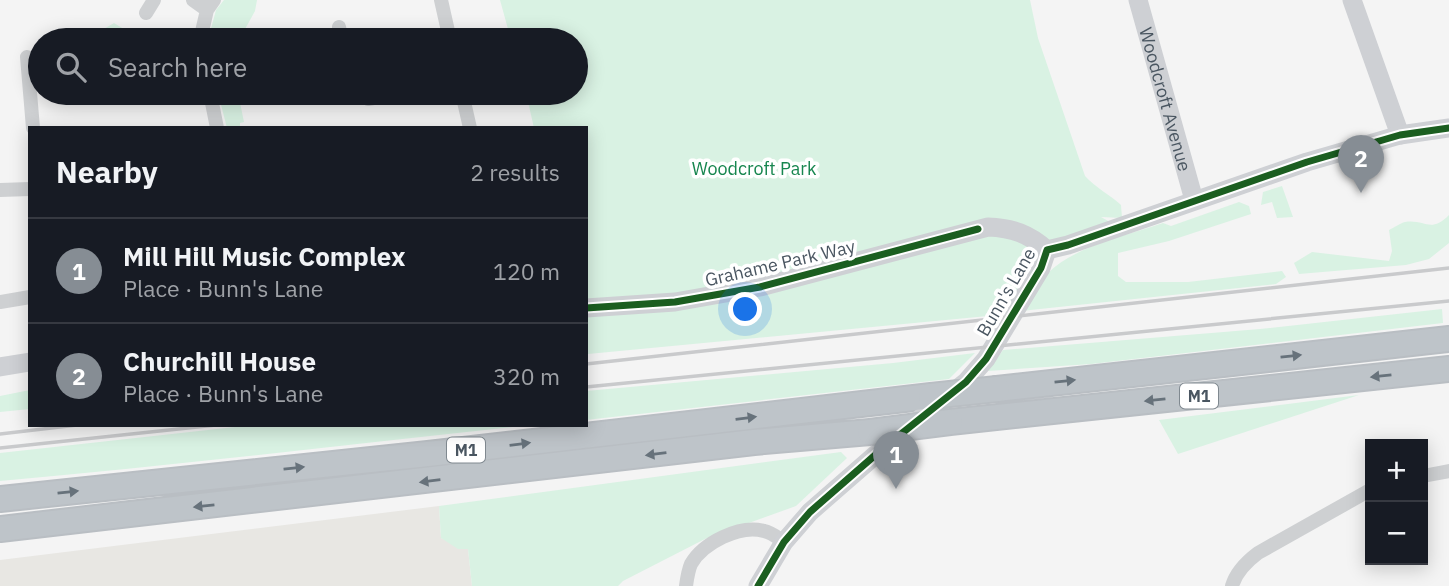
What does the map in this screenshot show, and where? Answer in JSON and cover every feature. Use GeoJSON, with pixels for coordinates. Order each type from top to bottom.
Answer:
{"type":"FeatureCollection","features":[{"type":"Feature","properties":{"kind":"highway","name":"M1"},"geometry":{"type":"LineString","coordinates":[[0,499],[414,456],[1449,339]]}},
{"type":"Feature","properties":{"kind":"highway","name":"M1"},"geometry":{"type":"LineString","coordinates":[[0,529],[754,442],[870,432],[1449,369]]}},
{"type":"Feature","properties":{"kind":"street"},"geometry":{"type":"LineString","coordinates":[[193,0],[210,5],[203,28]]}},
{"type":"Feature","properties":{"kind":"street"},"geometry":{"type":"LineString","coordinates":[[441,0],[447,28]]}},
{"type":"Feature","properties":{"kind":"street","name":"Woodcroft Avenue"},"geometry":{"type":"LineString","coordinates":[[1138,0],[1194,200]]}},
{"type":"Feature","properties":{"kind":"street"},"geometry":{"type":"LineString","coordinates":[[1352,0],[1400,135]]}},
{"type":"Feature","properties":{"kind":"street"},"geometry":{"type":"LineString","coordinates":[[27,57],[28,69]]}},
{"type":"Feature","properties":{"kind":"street"},"geometry":{"type":"LineString","coordinates":[[31,105],[33,126]]}},
{"type":"Feature","properties":{"kind":"street"},"geometry":{"type":"LineString","coordinates":[[213,105],[218,126]]}},
{"type":"Feature","properties":{"kind":"street"},"geometry":{"type":"LineString","coordinates":[[465,105],[470,126]]}},
{"type":"Feature","properties":{"kind":"street","name":"Bunn's Lane"},"geometry":{"type":"LineString","coordinates":[[758,586],[784,542],[810,512],[967,382],[985,359],[1041,268],[1047,250],[1307,162],[1400,135],[1449,128]]}},
{"type":"Feature","properties":{"kind":"street"},"geometry":{"type":"LineString","coordinates":[[0,190],[28,189]]}},
{"type":"Feature","properties":{"kind":"street","name":"Grahame Park Way"},"geometry":{"type":"LineString","coordinates":[[588,308],[675,302],[760,286],[988,227],[1017,230],[1034,238],[1047,250]]}},
{"type":"Feature","properties":{"kind":"street"},"geometry":{"type":"LineString","coordinates":[[0,302],[28,297]]}},
{"type":"Feature","properties":{"kind":"street"},"geometry":{"type":"LineString","coordinates":[[0,367],[28,362]]}},
{"type":"Feature","properties":{"kind":"street"},"geometry":{"type":"LineString","coordinates":[[1428,475],[1449,471]]}},
{"type":"Feature","properties":{"kind":"street"},"geometry":{"type":"LineString","coordinates":[[1232,586],[1241,568],[1258,553],[1365,493]]}},
{"type":"Feature","properties":{"kind":"street"},"geometry":{"type":"LineString","coordinates":[[686,586],[691,565],[701,551],[727,536],[743,531],[764,531],[784,542]]}},
{"type":"Feature","properties":{"kind":"shaded area"},"geometry":{"type":"Polygon","coordinates":[[[439,506],[441,538],[468,549],[472,586],[0,586],[0,560],[439,506]]]}},
{"type":"Feature","properties":{"kind":"green space"},"geometry":{"type":"Polygon","coordinates":[[[224,0],[257,0],[255,11],[246,28],[211,28],[216,10],[224,0]]]}},
{"type":"Feature","properties":{"kind":"green space","name":"Woodcroft Park"},"geometry":{"type":"Polygon","coordinates":[[[500,0],[1030,0],[1038,38],[1085,176],[1121,205],[1122,218],[1101,217],[1119,227],[1047,250],[1009,314],[588,354],[588,126],[534,126],[529,105],[588,105],[588,28],[508,28],[500,0]]]}},
{"type":"Feature","properties":{"kind":"green space"},"geometry":{"type":"Polygon","coordinates":[[[114,23],[122,28],[105,28],[114,23]]]}},
{"type":"Feature","properties":{"kind":"green space"},"geometry":{"type":"Polygon","coordinates":[[[221,105],[240,105],[244,122],[240,123],[240,126],[226,126],[221,105]]]}},
{"type":"Feature","properties":{"kind":"green space"},"geometry":{"type":"Polygon","coordinates":[[[1282,186],[1293,217],[1277,218],[1272,202],[1261,205],[1263,192],[1282,186]]]}},
{"type":"Feature","properties":{"kind":"green space"},"geometry":{"type":"Polygon","coordinates":[[[1239,202],[1249,206],[1251,214],[1169,241],[1118,253],[1118,276],[1126,282],[1188,282],[1282,271],[1286,277],[1276,284],[1021,311],[1045,276],[1073,255],[1119,237],[1163,223],[1171,226],[1239,202]]]}},
{"type":"Feature","properties":{"kind":"green space"},"geometry":{"type":"Polygon","coordinates":[[[1449,215],[1449,243],[1429,259],[1406,265],[1299,274],[1294,263],[1312,252],[1389,261],[1392,251],[1389,230],[1405,222],[1437,224],[1449,215]]]}},
{"type":"Feature","properties":{"kind":"green space"},"geometry":{"type":"Polygon","coordinates":[[[1442,309],[1443,323],[1091,364],[988,371],[1003,350],[1260,329],[1442,309]]]}},
{"type":"Feature","properties":{"kind":"green space"},"geometry":{"type":"Polygon","coordinates":[[[975,353],[949,379],[588,420],[588,391],[975,353]]]}},
{"type":"Feature","properties":{"kind":"green space"},"geometry":{"type":"Polygon","coordinates":[[[28,390],[28,409],[0,412],[0,396],[28,390]]]}},
{"type":"Feature","properties":{"kind":"green space"},"geometry":{"type":"Polygon","coordinates":[[[1359,395],[1178,454],[1159,420],[1359,395]]]}},
{"type":"Feature","properties":{"kind":"green space"},"geometry":{"type":"Polygon","coordinates":[[[235,427],[514,427],[0,481],[0,453],[235,427]]]}},
{"type":"Feature","properties":{"kind":"green space"},"geometry":{"type":"Polygon","coordinates":[[[841,452],[847,458],[796,506],[705,539],[618,586],[472,586],[468,549],[458,549],[441,538],[439,506],[841,452]]]}},
{"type":"Feature","properties":{"kind":"railway"},"geometry":{"type":"LineString","coordinates":[[588,364],[1449,268]]}},
{"type":"Feature","properties":{"kind":"railway"},"geometry":{"type":"LineString","coordinates":[[588,387],[1449,301]]}},
{"type":"Feature","properties":{"kind":"railway"},"geometry":{"type":"LineString","coordinates":[[0,434],[60,427]]}},
{"type":"Feature","properties":{"kind":"railway"},"geometry":{"type":"LineString","coordinates":[[0,448],[197,427]]}},
{"type":"Feature","properties":{"kind":"cycle path"},"geometry":{"type":"LineString","coordinates":[[758,586],[784,542],[810,512],[881,450],[966,382],[986,359],[1041,268],[1047,250],[1307,162],[1400,135],[1449,128]]}},
{"type":"Feature","properties":{"kind":"cycle path"},"geometry":{"type":"LineString","coordinates":[[588,308],[675,302],[760,287],[978,229]]}},
{"type":"Feature","properties":{"kind":"place","name":"Churchill House"},"geometry":{"type":"Point","coordinates":[1361,193]}},
{"type":"Feature","properties":{"kind":"place","name":"Mill Hill Music Complex"},"geometry":{"type":"Point","coordinates":[896,489]}}]}
